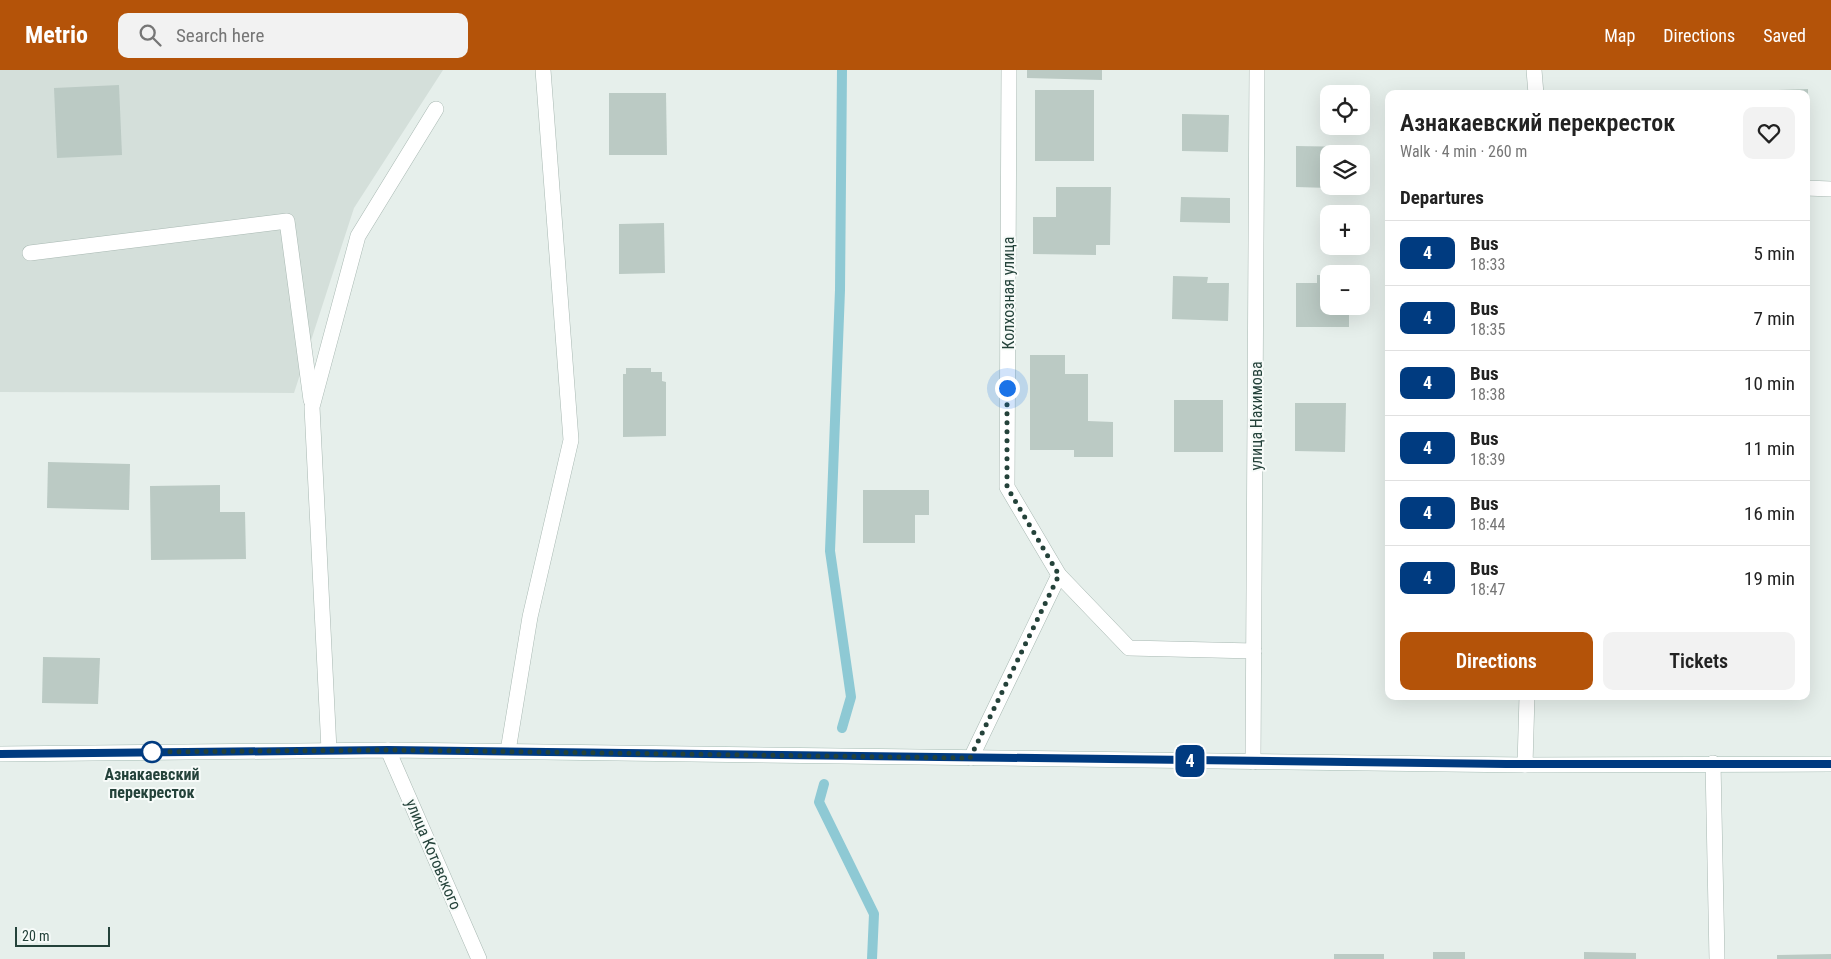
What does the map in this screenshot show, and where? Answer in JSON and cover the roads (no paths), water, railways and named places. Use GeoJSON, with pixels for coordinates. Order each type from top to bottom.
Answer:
{"type":"FeatureCollection","features":[{"type":"Feature","properties":{"kind":"street"},"geometry":{"type":"LineString","coordinates":[[508,751],[530,616],[571,440],[543,70]]}},
{"type":"Feature","properties":{"kind":"street","name":"Колхозная улица"},"geometry":{"type":"LineString","coordinates":[[1009,70],[1007,487],[1059,575],[1129,648],[1254,651]]}},
{"type":"Feature","properties":{"kind":"street","name":"улица Нахимова"},"geometry":{"type":"LineString","coordinates":[[1253,762],[1258,70]]}},
{"type":"Feature","properties":{"kind":"street"},"geometry":{"type":"LineString","coordinates":[[1534,70],[1536,90]]}},
{"type":"Feature","properties":{"kind":"street"},"geometry":{"type":"LineString","coordinates":[[312,407],[358,236],[436,109]]}},
{"type":"Feature","properties":{"kind":"street"},"geometry":{"type":"LineString","coordinates":[[1810,188],[1831,189]]}},
{"type":"Feature","properties":{"kind":"street"},"geometry":{"type":"LineString","coordinates":[[30,253],[287,221],[312,407],[329,750]]}},
{"type":"Feature","properties":{"kind":"street"},"geometry":{"type":"LineString","coordinates":[[970,758],[1059,575]]}},
{"type":"Feature","properties":{"kind":"street"},"geometry":{"type":"LineString","coordinates":[[1525,765],[1527,700]]}},
{"type":"Feature","properties":{"kind":"street"},"geometry":{"type":"LineString","coordinates":[[0,754],[388,750],[1525,765],[1831,764]]}},
{"type":"Feature","properties":{"kind":"street","name":"улица Котовского"},"geometry":{"type":"LineString","coordinates":[[388,750],[479,959]]}},
{"type":"Feature","properties":{"kind":"street"},"geometry":{"type":"LineString","coordinates":[[1713,763],[1717,959]]}},
{"type":"Feature","properties":{"kind":"waterway"},"geometry":{"type":"LineString","coordinates":[[842,70],[840,290],[830,551],[851,697],[842,728]]}},
{"type":"Feature","properties":{"kind":"waterway"},"geometry":{"type":"LineString","coordinates":[[824,784],[819,802],[874,914],[872,959]]}},
{"type":"Feature","properties":{"kind":"place","name":"Азнакаевский перекресток"},"geometry":{"type":"Point","coordinates":[152,752]}}]}
